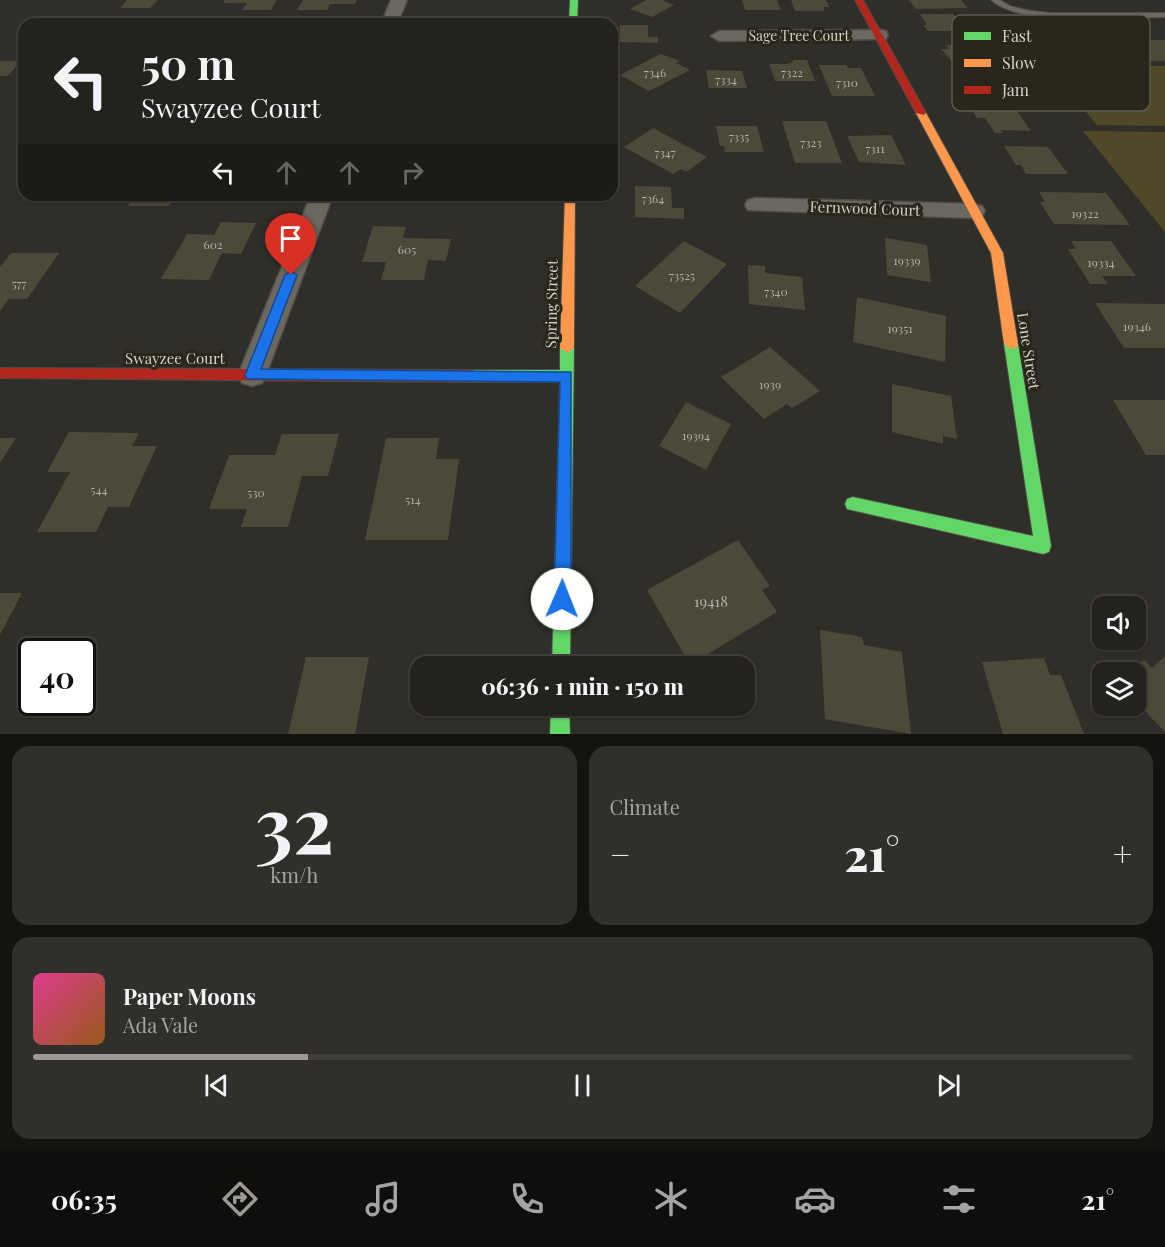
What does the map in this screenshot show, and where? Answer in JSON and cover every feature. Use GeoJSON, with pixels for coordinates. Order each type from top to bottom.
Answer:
{"type":"FeatureCollection","features":[{"type":"Feature","properties":{"kind":"street"},"geometry":{"type":"LineString","coordinates":[[392,18],[399,0]]}},
{"type":"Feature","properties":{"kind":"street"},"geometry":{"type":"LineString","coordinates":[[573,18],[574,0]]}},
{"type":"Feature","properties":{"kind":"street","name":"Lone Street"},"geometry":{"type":"LineString","coordinates":[[853,504],[1043,546],[998,253],[859,0]]}},
{"type":"Feature","properties":{"kind":"street","name":"Sage Tree Court"},"geometry":{"type":"LineString","coordinates":[[719,36],[880,35]]}},
{"type":"Feature","properties":{"kind":"street"},"geometry":{"type":"LineString","coordinates":[[252,375],[320,201]]}},
{"type":"Feature","properties":{"kind":"street","name":"Spring Street"},"geometry":{"type":"LineString","coordinates":[[561,656],[570,201]]}},
{"type":"Feature","properties":{"kind":"street","name":"Fernwood Court"},"geometry":{"type":"LineString","coordinates":[[756,205],[974,212]]}},
{"type":"Feature","properties":{"kind":"street","name":"Swayzee Court"},"geometry":{"type":"LineString","coordinates":[[0,373],[567,376]]}},
{"type":"Feature","properties":{"kind":"street"},"geometry":{"type":"LineString","coordinates":[[560,716],[560,734]]}},
{"type":"Feature","properties":{"kind":"lane"},"geometry":{"type":"LineString","coordinates":[[995,0],[1002,8],[1039,15]]}},
{"type":"Feature","properties":{"kind":"lane"},"geometry":{"type":"LineString","coordinates":[[1150,15],[1165,15]]}},
{"type":"Feature","properties":{"kind":"shaded area"},"geometry":{"type":"Polygon","coordinates":[[[1150,66],[1165,66],[1165,126],[1097,125],[1085,111],[1150,111],[1150,66]]]}},
{"type":"Feature","properties":{"kind":"shaded area"},"geometry":{"type":"Polygon","coordinates":[[[1083,131],[1165,132],[1165,232],[1083,131]]]}},
{"type":"Feature","properties":{"kind":"building"},"geometry":{"type":"Polygon","coordinates":[[[127,0],[158,0],[150,8],[120,8],[127,0]]]}},
{"type":"Feature","properties":{"kind":"building"},"geometry":{"type":"Polygon","coordinates":[[[225,0],[277,0],[271,10],[242,10],[247,3],[223,3],[225,0]]]}},
{"type":"Feature","properties":{"kind":"building"},"geometry":{"type":"Polygon","coordinates":[[[303,0],[357,0],[355,4],[330,4],[327,10],[297,10],[303,0]]]}},
{"type":"Feature","properties":{"kind":"building"},"geometry":{"type":"Polygon","coordinates":[[[646,0],[662,0],[674,5],[652,17],[630,9],[646,0]]]}},
{"type":"Feature","properties":{"kind":"building"},"geometry":{"type":"Polygon","coordinates":[[[742,0],[777,0],[781,10],[745,10],[742,0]]]}},
{"type":"Feature","properties":{"kind":"building"},"geometry":{"type":"Polygon","coordinates":[[[791,0],[826,0],[829,7],[823,7],[825,11],[795,11],[791,0]]]}},
{"type":"Feature","properties":{"kind":"building"},"geometry":{"type":"Polygon","coordinates":[[[909,0],[961,0],[968,8],[916,9],[909,0]]]}},
{"type":"Feature","properties":{"kind":"building"},"geometry":{"type":"Polygon","coordinates":[[[920,14],[954,15],[952,31],[928,31],[923,25],[927,25],[920,14]]]}},
{"type":"Feature","properties":{"kind":"building"},"geometry":{"type":"Polygon","coordinates":[[[451,16],[481,16],[480,18],[450,18],[451,16]]]}},
{"type":"Feature","properties":{"kind":"building"},"geometry":{"type":"Polygon","coordinates":[[[620,25],[648,25],[648,37],[658,37],[658,43],[619,42],[620,25]]]}},
{"type":"Feature","properties":{"kind":"building"},"geometry":{"type":"Polygon","coordinates":[[[1150,40],[1165,40],[1165,61],[1150,61],[1150,40]]]}},
{"type":"Feature","properties":{"kind":"building"},"geometry":{"type":"Polygon","coordinates":[[[946,45],[952,45],[952,62],[941,49],[949,49],[946,45]]]}},
{"type":"Feature","properties":{"kind":"building"},"geometry":{"type":"Polygon","coordinates":[[[661,54],[680,61],[676,63],[690,70],[649,91],[620,75],[661,54]]]}},
{"type":"Feature","properties":{"kind":"building"},"geometry":{"type":"Polygon","coordinates":[[[793,60],[807,60],[815,81],[775,81],[769,64],[787,64],[793,60]]]}},
{"type":"Feature","properties":{"kind":"building"},"geometry":{"type":"Polygon","coordinates":[[[0,61],[18,61],[18,65],[7,76],[0,76],[0,61]]]}},
{"type":"Feature","properties":{"kind":"building"},"geometry":{"type":"Polygon","coordinates":[[[819,65],[846,65],[848,68],[861,68],[875,96],[832,96],[819,65]]]}},
{"type":"Feature","properties":{"kind":"building"},"geometry":{"type":"Polygon","coordinates":[[[706,70],[742,71],[747,88],[709,88],[706,70]]]}},
{"type":"Feature","properties":{"kind":"building"},"geometry":{"type":"Polygon","coordinates":[[[973,111],[1017,111],[1031,131],[1001,130],[1003,133],[995,133],[985,118],[977,118],[973,111]]]}},
{"type":"Feature","properties":{"kind":"building"},"geometry":{"type":"Polygon","coordinates":[[[782,121],[826,121],[842,163],[795,163],[782,121]]]}},
{"type":"Feature","properties":{"kind":"building"},"geometry":{"type":"Polygon","coordinates":[[[716,126],[757,126],[764,152],[725,152],[724,146],[720,146],[716,126]]]}},
{"type":"Feature","properties":{"kind":"building"},"geometry":{"type":"Polygon","coordinates":[[[653,128],[707,157],[686,172],[681,169],[673,174],[624,147],[653,128]]]}},
{"type":"Feature","properties":{"kind":"building"},"geometry":{"type":"Polygon","coordinates":[[[891,135],[906,165],[859,162],[847,136],[891,135]]]}},
{"type":"Feature","properties":{"kind":"building"},"geometry":{"type":"Polygon","coordinates":[[[1004,146],[1048,147],[1068,174],[1026,174],[1021,165],[1016,165],[1004,146]]]}},
{"type":"Feature","properties":{"kind":"building"},"geometry":{"type":"Polygon","coordinates":[[[635,186],[671,187],[672,208],[684,208],[684,219],[635,217],[635,186]]]}},
{"type":"Feature","properties":{"kind":"building"},"geometry":{"type":"Polygon","coordinates":[[[1039,192],[1106,193],[1130,225],[1054,224],[1040,202],[1045,202],[1039,192]]]}},
{"type":"Feature","properties":{"kind":"building"},"geometry":{"type":"Polygon","coordinates":[[[131,201],[172,201],[169,206],[128,206],[131,201]]]}},
{"type":"Feature","properties":{"kind":"building"},"geometry":{"type":"Polygon","coordinates":[[[221,222],[256,223],[241,254],[222,253],[209,280],[161,279],[187,234],[214,235],[221,222]]]}},
{"type":"Feature","properties":{"kind":"building"},"geometry":{"type":"Polygon","coordinates":[[[373,226],[406,227],[403,238],[451,239],[446,261],[428,260],[424,280],[381,280],[386,262],[362,262],[373,226]]]}},
{"type":"Feature","properties":{"kind":"building"},"geometry":{"type":"Polygon","coordinates":[[[885,238],[927,245],[931,282],[887,275],[885,238]]]}},
{"type":"Feature","properties":{"kind":"building"},"geometry":{"type":"Polygon","coordinates":[[[684,241],[727,264],[680,313],[635,286],[684,241]]]}},
{"type":"Feature","properties":{"kind":"building"},"geometry":{"type":"Polygon","coordinates":[[[1071,241],[1111,241],[1136,276],[1102,276],[1108,284],[1090,284],[1068,249],[1076,249],[1071,241]]]}},
{"type":"Feature","properties":{"kind":"building"},"geometry":{"type":"Polygon","coordinates":[[[11,253],[59,253],[27,299],[9,299],[0,311],[0,267],[11,253]]]}},
{"type":"Feature","properties":{"kind":"building"},"geometry":{"type":"Polygon","coordinates":[[[748,265],[765,266],[765,273],[802,277],[805,310],[749,304],[748,265]]]}},
{"type":"Feature","properties":{"kind":"building"},"geometry":{"type":"Polygon","coordinates":[[[857,297],[946,316],[945,362],[853,342],[857,297]]]}},
{"type":"Feature","properties":{"kind":"building"},"geometry":{"type":"Polygon","coordinates":[[[1095,303],[1165,304],[1165,348],[1124,348],[1095,303]]]}},
{"type":"Feature","properties":{"kind":"building"},"geometry":{"type":"Polygon","coordinates":[[[770,347],[820,391],[792,408],[787,404],[764,419],[721,377],[770,347]]]}},
{"type":"Feature","properties":{"kind":"building"},"geometry":{"type":"Polygon","coordinates":[[[892,384],[951,396],[957,439],[943,436],[943,444],[892,432],[892,384]]]}},
{"type":"Feature","properties":{"kind":"building"},"geometry":{"type":"Polygon","coordinates":[[[1113,400],[1165,400],[1165,455],[1146,455],[1113,400]]]}},
{"type":"Feature","properties":{"kind":"building"},"geometry":{"type":"Polygon","coordinates":[[[686,402],[731,424],[706,470],[659,446],[686,402]]]}},
{"type":"Feature","properties":{"kind":"building"},"geometry":{"type":"Polygon","coordinates":[[[69,432],[139,433],[132,446],[157,446],[129,507],[108,507],[96,532],[37,532],[70,472],[47,472],[69,432]]]}},
{"type":"Feature","properties":{"kind":"building"},"geometry":{"type":"Polygon","coordinates":[[[282,434],[339,434],[328,476],[302,476],[288,527],[241,527],[247,509],[209,509],[229,455],[275,455],[282,434]]]}},
{"type":"Feature","properties":{"kind":"building"},"geometry":{"type":"Polygon","coordinates":[[[0,438],[16,438],[0,463],[0,438]]]}},
{"type":"Feature","properties":{"kind":"building"},"geometry":{"type":"Polygon","coordinates":[[[386,438],[439,438],[436,459],[459,459],[448,540],[365,540],[386,438]]]}},
{"type":"Feature","properties":{"kind":"building"},"geometry":{"type":"Polygon","coordinates":[[[738,540],[770,586],[762,590],[777,612],[705,656],[685,656],[647,590],[738,540]]]}},
{"type":"Feature","properties":{"kind":"building"},"geometry":{"type":"Polygon","coordinates":[[[0,593],[22,593],[0,635],[0,593]]]}},
{"type":"Feature","properties":{"kind":"building"},"geometry":{"type":"Polygon","coordinates":[[[820,630],[862,637],[864,645],[902,652],[911,734],[825,719],[820,630]]]}},
{"type":"Feature","properties":{"kind":"building"},"geometry":{"type":"Polygon","coordinates":[[[1165,656],[1165,732],[1146,712],[1146,662],[1152,668],[1165,656]]]}},
{"type":"Feature","properties":{"kind":"building"},"geometry":{"type":"Polygon","coordinates":[[[306,657],[369,657],[355,734],[288,734],[306,657]]]}},
{"type":"Feature","properties":{"kind":"building"},"geometry":{"type":"Polygon","coordinates":[[[1044,658],[1050,675],[1061,675],[1084,734],[1003,734],[982,662],[1044,658]]]}},
{"type":"Feature","properties":{"kind":"traffic: fast"},"geometry":{"type":"LineString","coordinates":[[573,18],[574,0]]}},
{"type":"Feature","properties":{"kind":"traffic: fast"},"geometry":{"type":"LineString","coordinates":[[853,504],[1043,546],[1011,344]]}},
{"type":"Feature","properties":{"kind":"traffic: fast"},"geometry":{"type":"LineString","coordinates":[[561,656],[567,348]]}},
{"type":"Feature","properties":{"kind":"traffic: fast"},"geometry":{"type":"LineString","coordinates":[[472,376],[566,376]]}},
{"type":"Feature","properties":{"kind":"traffic: fast"},"geometry":{"type":"LineString","coordinates":[[560,716],[560,734]]}},
{"type":"Feature","properties":{"kind":"traffic: slow"},"geometry":{"type":"LineString","coordinates":[[921,113],[997,253],[1011,344]]}},
{"type":"Feature","properties":{"kind":"traffic: slow"},"geometry":{"type":"LineString","coordinates":[[567,348],[570,201]]}},
{"type":"Feature","properties":{"kind":"traffic: jam"},"geometry":{"type":"LineString","coordinates":[[859,0],[921,113]]}},
{"type":"Feature","properties":{"kind":"traffic: jam"},"geometry":{"type":"LineString","coordinates":[[0,373],[472,376]]}},
{"type":"Feature","properties":{"kind":"route"},"geometry":{"type":"LineString","coordinates":[[291,275],[252,375],[567,376],[562,599]]}}]}
